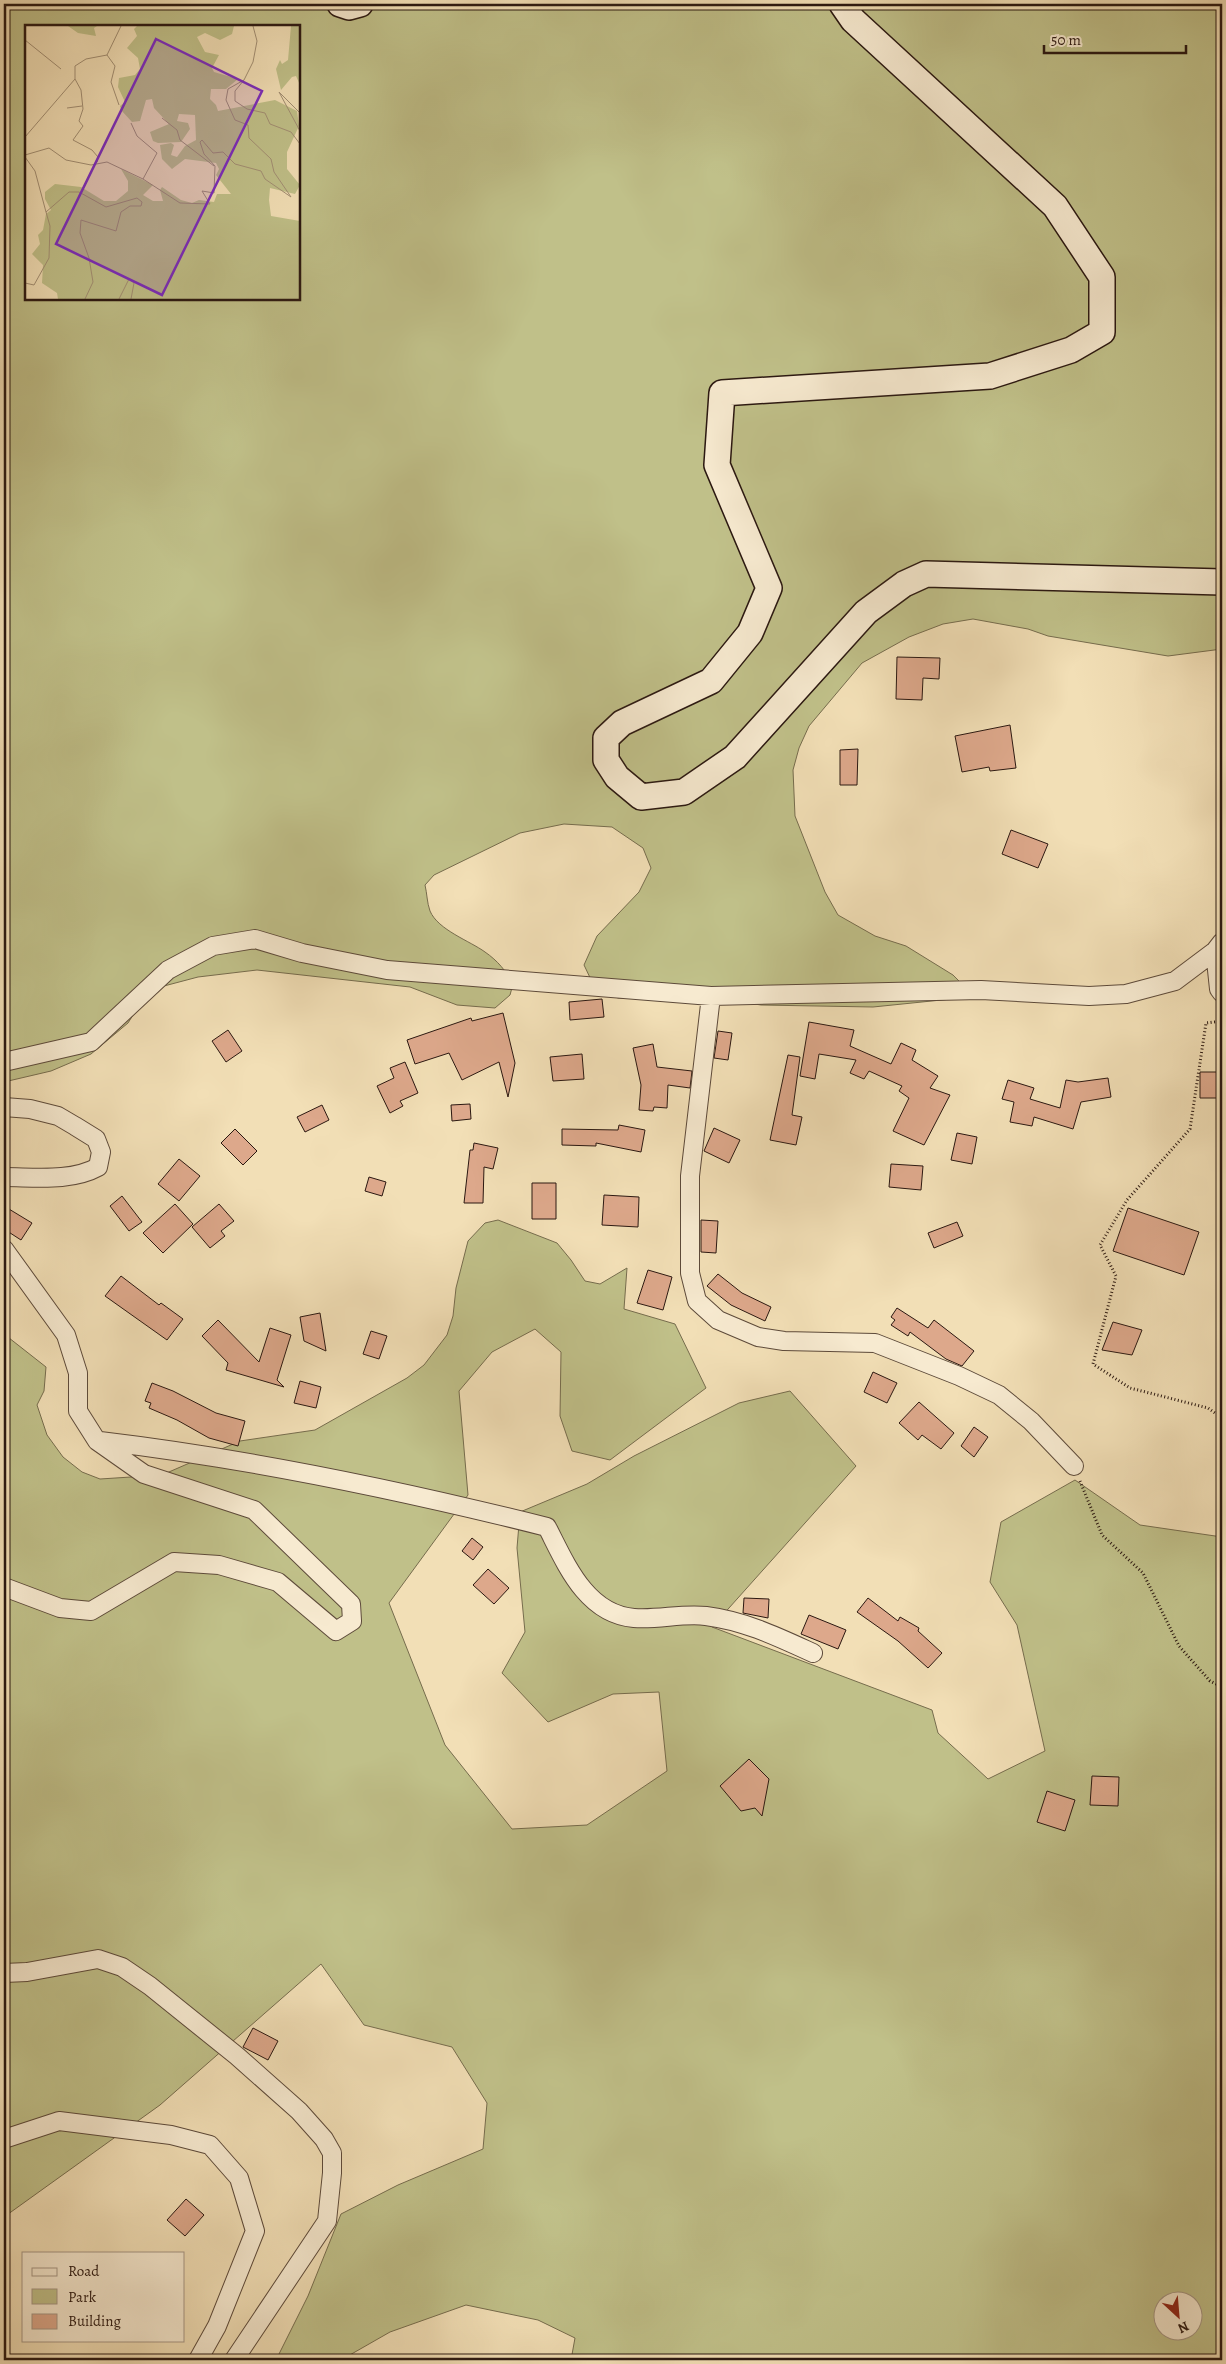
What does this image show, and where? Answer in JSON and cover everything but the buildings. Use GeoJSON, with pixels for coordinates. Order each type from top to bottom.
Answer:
{"type":"FeatureCollection","features":[{"type":"Feature","properties":{"kind":"main road"},"geometry":{"type":"LineString","coordinates":[[340,4],[349,6],[360,4]]}},
{"type":"Feature","properties":{"kind":"main road"},"geometry":{"type":"LineString","coordinates":[[842,4],[853,20],[1055,206],[1102,277],[1102,332],[1071,350],[990,376],[722,393],[717,465],[769,588],[750,633],[711,681],[622,723],[606,738],[606,760],[617,777],[640,796],[684,792],[735,757],[866,612],[904,584],[926,574],[1222,582]]}},
{"type":"Feature","properties":{"kind":"street"},"geometry":{"type":"LineString","coordinates":[[4,1062],[91,1042],[168,970],[213,946],[254,940],[302,953],[387,970],[711,996],[981,990],[1090,996],[1126,994],[1175,981],[1219,947]]}},
{"type":"Feature","properties":{"kind":"street"},"geometry":{"type":"LineString","coordinates":[[1219,947],[1219,989],[1222,993]]}},
{"type":"Feature","properties":{"kind":"street"},"geometry":{"type":"LineString","coordinates":[[711,996],[690,1176],[690,1273],[697,1301],[718,1320],[758,1336],[784,1341],[875,1344],[959,1376],[999,1395],[1032,1421],[1074,1466]]}},
{"type":"Feature","properties":{"kind":"street"},"geometry":{"type":"LineString","coordinates":[[4,1107],[30,1109],[58,1116],[96,1139],[101,1152],[98,1167],[86,1174],[52,1177],[4,1177]]}},
{"type":"Feature","properties":{"kind":"street"},"geometry":{"type":"LineString","coordinates":[[4,1249],[66,1335],[78,1374],[78,1411],[97,1441],[144,1474],[254,1510],[351,1604],[352,1621],[336,1631],[278,1582],[220,1565],[174,1562],[91,1611],[60,1608],[4,1587]]}},
{"type":"Feature","properties":{"kind":"street"},"geometry":{"type":"LineString","coordinates":[[97,1441],[177,1450],[330,1478],[400,1492],[547,1527],[574,1578],[593,1600],[615,1614],[634,1618],[704,1615],[738,1621],[814,1653]]}},
{"type":"Feature","properties":{"kind":"street"},"geometry":{"type":"LineString","coordinates":[[4,1973],[27,1972],[98,1959],[122,1967],[150,1986],[237,2056],[299,2111],[324,2139],[332,2153],[327,2222],[234,2360]]}},
{"type":"Feature","properties":{"kind":"street"},"geometry":{"type":"LineString","coordinates":[[4,2139],[59,2121],[171,2135],[210,2145],[239,2178],[255,2231],[216,2326],[198,2360]]}},
{"type":"Feature","properties":{"kind":"path"},"geometry":{"type":"LineString","coordinates":[[1222,1021],[1206,1024],[1190,1129],[1127,1200],[1100,1245],[1116,1276],[1093,1364],[1130,1388],[1208,1408],[1222,1418]]}},
{"type":"Feature","properties":{"kind":"path"},"geometry":{"type":"LineString","coordinates":[[1074,1466],[1102,1535],[1143,1573],[1179,1646],[1210,1681],[1222,1687]]}},
{"type":"Feature","properties":{"kind":"green space"},"geometry":{"type":"Polygon","coordinates":[[[4,4],[1222,4],[1222,649],[1168,656],[1048,636],[1028,629],[973,619],[943,624],[909,637],[862,663],[809,726],[799,748],[793,770],[795,816],[825,892],[838,915],[875,936],[906,946],[953,975],[963,985],[961,998],[873,1007],[761,1005],[723,999],[618,998],[594,986],[584,965],[597,936],[639,892],[651,868],[643,848],[612,827],[564,824],[520,833],[434,875],[425,885],[429,908],[434,918],[447,929],[490,955],[501,966],[513,984],[510,995],[495,1008],[457,1005],[410,987],[257,970],[198,977],[164,986],[147,993],[128,1023],[91,1054],[51,1071],[4,1082],[4,4]]]}},
{"type":"Feature","properties":{"kind":"green space"},"geometry":{"type":"Polygon","coordinates":[[[498,1220],[557,1243],[585,1281],[600,1284],[627,1268],[624,1309],[675,1324],[706,1388],[610,1460],[572,1451],[560,1416],[561,1352],[535,1329],[492,1352],[459,1391],[468,1495],[389,1603],[445,1745],[512,1829],[587,1825],[667,1771],[659,1692],[613,1694],[548,1722],[502,1673],[525,1632],[517,1548],[520,1512],[587,1484],[634,1456],[739,1403],[790,1391],[856,1466],[712,1627],[932,1710],[938,1733],[988,1779],[1045,1751],[1017,1625],[990,1582],[1001,1522],[1075,1480],[1140,1525],[1222,1537],[1222,2360],[571,2360],[575,2338],[538,2320],[466,2305],[390,2332],[341,2360],[292,2360],[278,2356],[308,2296],[341,2214],[398,2185],[483,2149],[487,2103],[452,2047],[364,2025],[321,1964],[160,2105],[4,2217],[4,1334],[46,1367],[44,1391],[37,1405],[47,1435],[63,1457],[82,1472],[100,1479],[162,1475],[240,1441],[315,1430],[407,1378],[424,1365],[447,1335],[453,1316],[456,1288],[468,1241],[485,1223],[498,1220]]]}}]}
